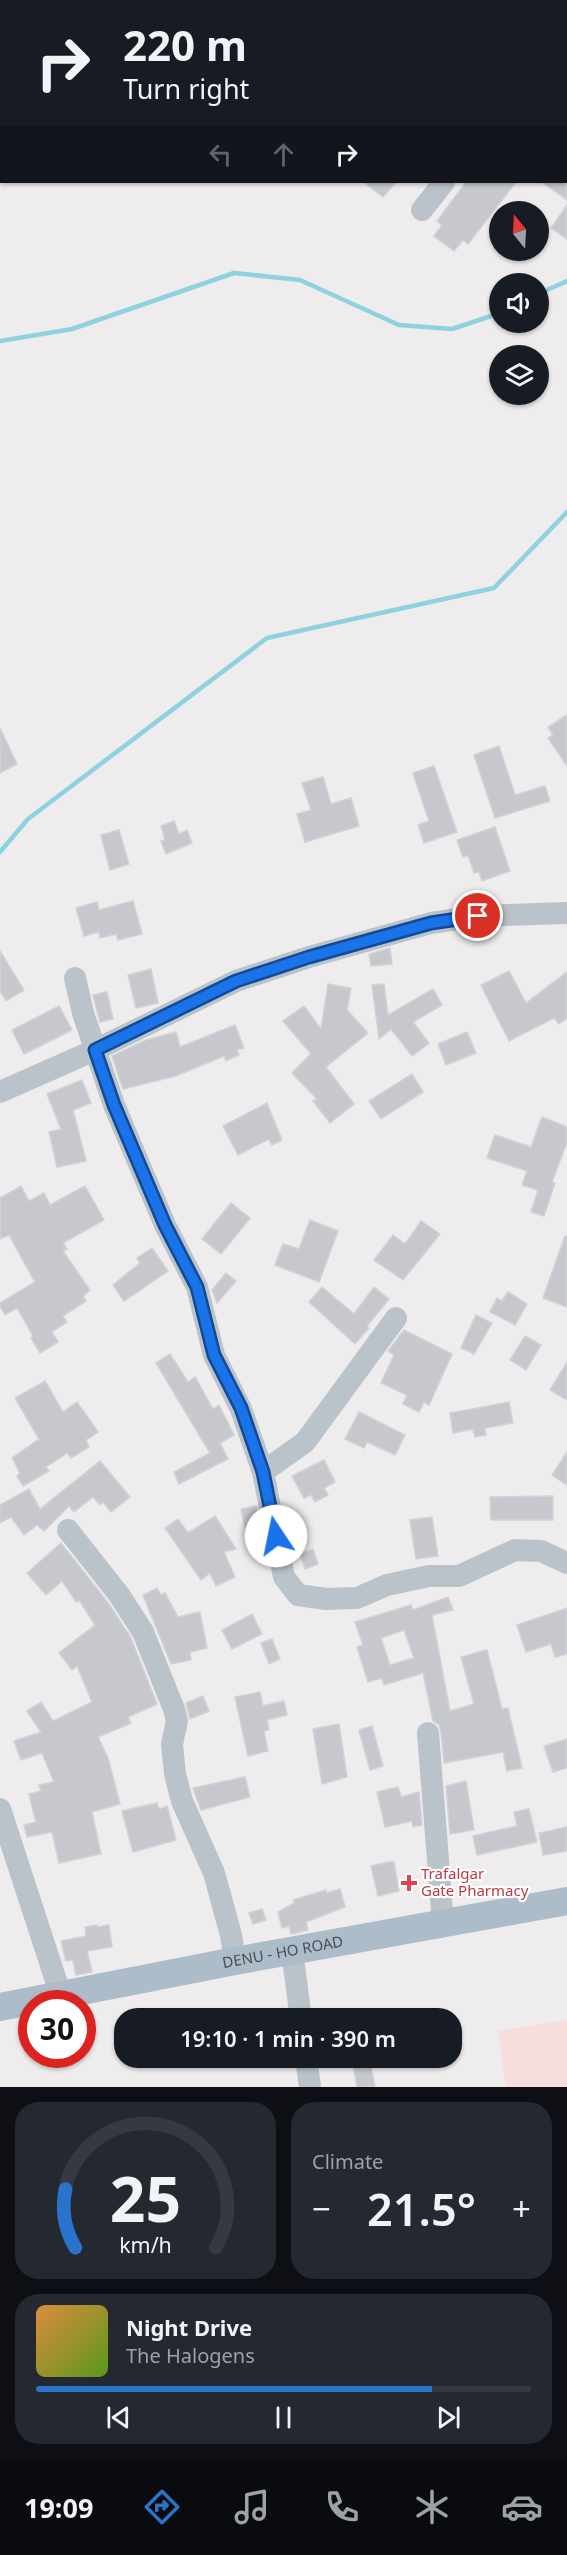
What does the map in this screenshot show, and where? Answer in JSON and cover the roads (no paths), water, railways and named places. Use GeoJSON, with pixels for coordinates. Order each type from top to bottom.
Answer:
{"type":"FeatureCollection","features":[{"type":"Feature","properties":{"kind":"main road","name":"DENU - HO ROAD"},"geometry":{"type":"LineString","coordinates":[[91,1990],[235,1961],[567,1901]]}},
{"type":"Feature","properties":{"kind":"main road","name":"DENU - HO ROAD"},"geometry":{"type":"LineString","coordinates":[[0,2007],[18,2004]]}},
{"type":"Feature","properties":{"kind":"street"},"geometry":{"type":"LineString","coordinates":[[422,210],[443,183]]}},
{"type":"Feature","properties":{"kind":"street"},"geometry":{"type":"LineString","coordinates":[[0,1092],[95,1050],[236,981],[309,957],[431,923],[478,916],[567,913]]}},
{"type":"Feature","properties":{"kind":"street"},"geometry":{"type":"LineString","coordinates":[[75,978],[95,1050],[114,1105],[165,1225],[197,1287],[214,1355],[241,1408],[263,1472],[284,1577],[298,1595],[326,1599],[357,1598],[387,1586],[418,1578],[459,1576],[515,1550],[541,1551],[567,1563]]}},
{"type":"Feature","properties":{"kind":"street"},"geometry":{"type":"LineString","coordinates":[[263,1472],[305,1442],[396,1318]]}},
{"type":"Feature","properties":{"kind":"street"},"geometry":{"type":"LineString","coordinates":[[68,1530],[120,1596],[143,1632],[174,1708],[177,1721],[172,1744],[175,1774],[182,1801],[214,1873],[231,1935],[235,1961]]}},
{"type":"Feature","properties":{"kind":"street"},"geometry":{"type":"LineString","coordinates":[[428,1732],[443,1924]]}},
{"type":"Feature","properties":{"kind":"street"},"geometry":{"type":"LineString","coordinates":[[0,1809],[59,1990]]}},
{"type":"Feature","properties":{"kind":"street"},"geometry":{"type":"LineString","coordinates":[[292,1952],[300,2008]]}},
{"type":"Feature","properties":{"kind":"street"},"geometry":{"type":"LineString","coordinates":[[307,2068],[310,2087]]}},
{"type":"Feature","properties":{"kind":"waterway"},"geometry":{"type":"LineString","coordinates":[[0,341],[72,329],[234,273],[300,280],[399,325],[452,329],[489,317]]}},
{"type":"Feature","properties":{"kind":"waterway"},"geometry":{"type":"LineString","coordinates":[[549,289],[567,281]]}},
{"type":"Feature","properties":{"kind":"waterway"},"geometry":{"type":"LineString","coordinates":[[0,852],[28,819],[267,638],[494,588],[567,512]]}},
{"type":"Feature","properties":{"kind":"place","name":"Trafalgar Gate Pharmacy"},"geometry":{"type":"Point","coordinates":[409,1883]}}]}
